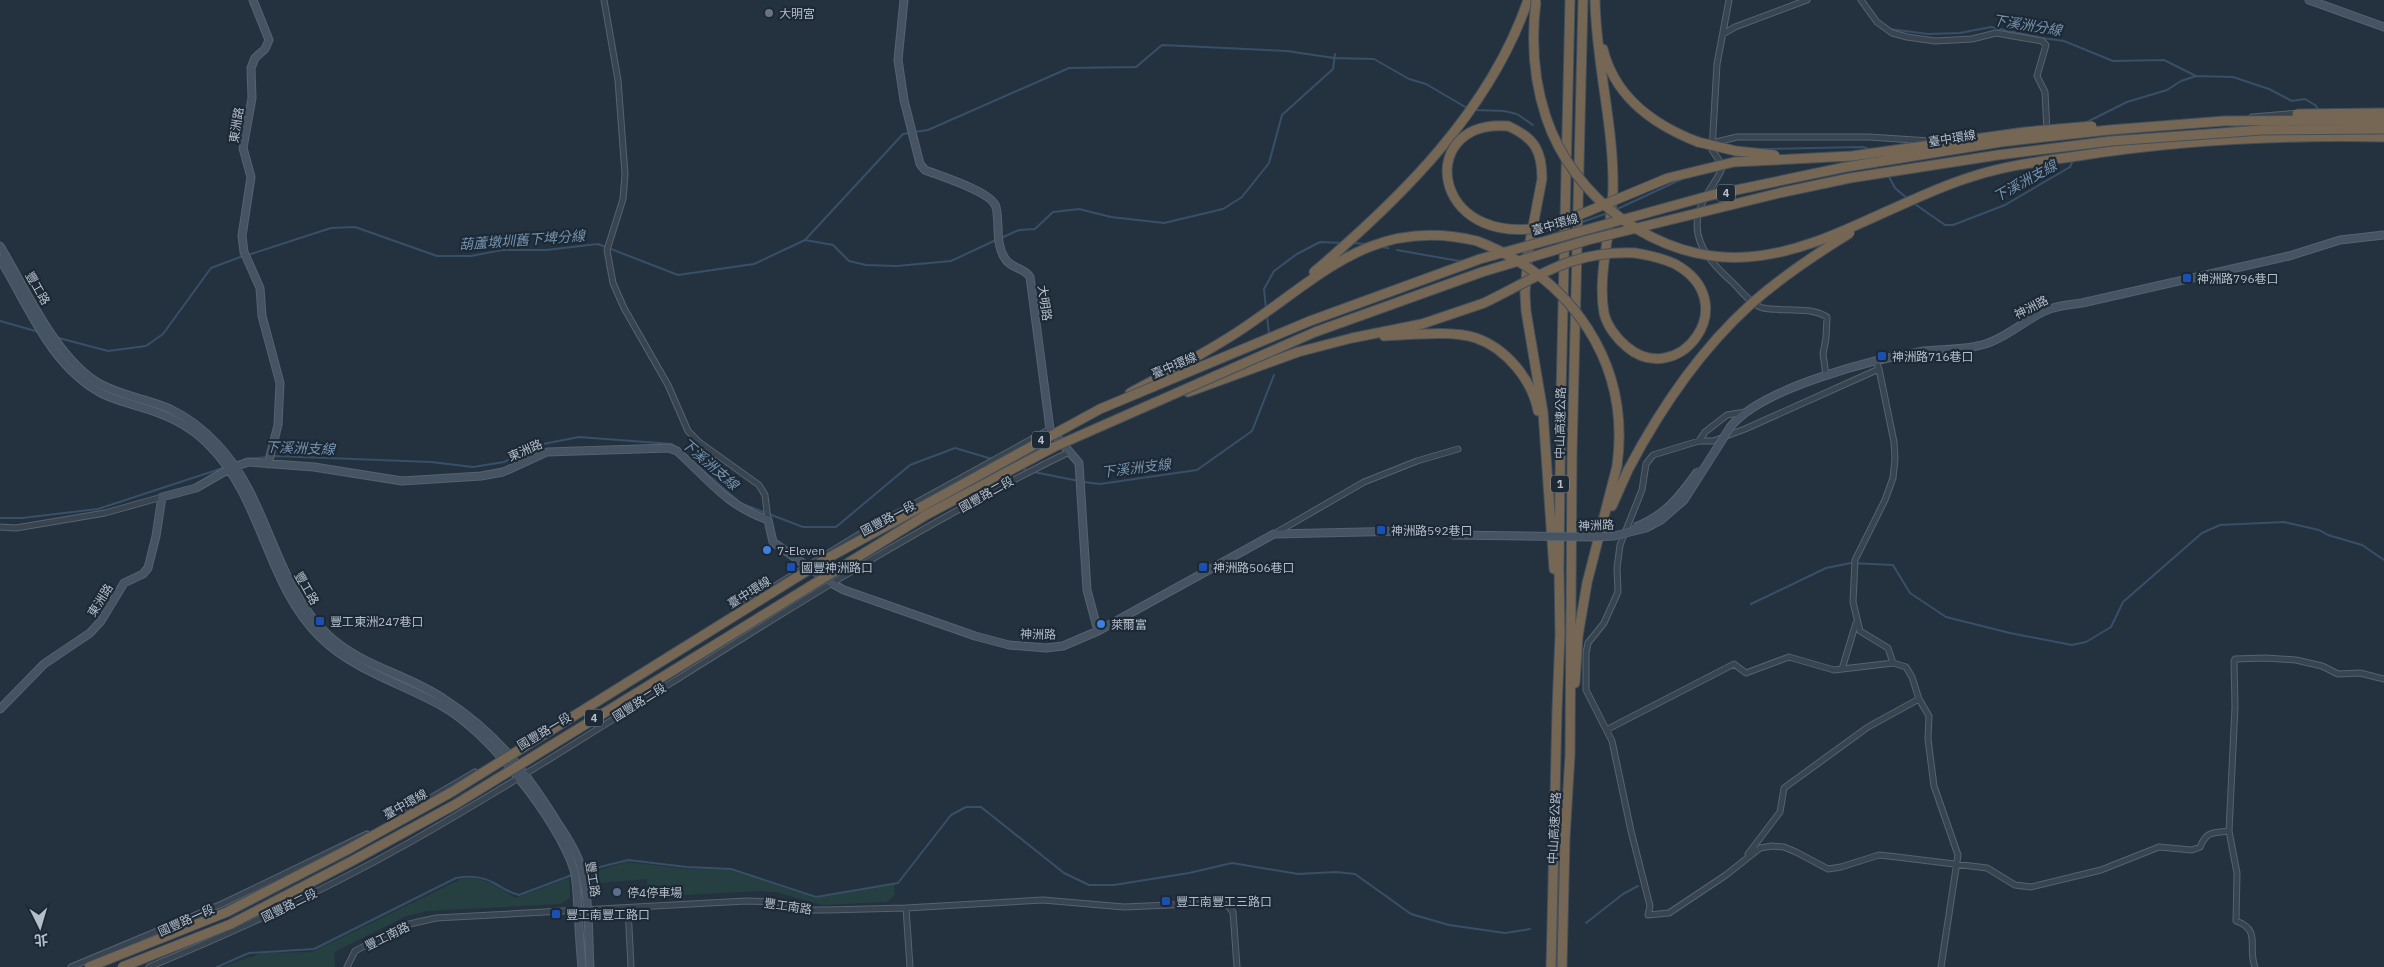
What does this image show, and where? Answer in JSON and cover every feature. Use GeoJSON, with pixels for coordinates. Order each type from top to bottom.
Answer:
{"type":"FeatureCollection","features":[{"type":"Feature","properties":{"kind":"highway","name":"中山高速公路"},"geometry":{"type":"LineString","coordinates":[[1551,967],[1556,710],[1560,635],[1561,395],[1570,0]]}},
{"type":"Feature","properties":{"kind":"highway","name":"中山高速公路"},"geometry":{"type":"LineString","coordinates":[[1562,967],[1565,839],[1570,755],[1572,455],[1584,0]]}},
{"type":"Feature","properties":{"kind":"highway"},"geometry":{"type":"LineString","coordinates":[[1114,421],[1298,352],[1451,316],[1484,303],[1560,264],[1590,255],[1610,252],[1635,253],[1658,257],[1686,272],[1702,295],[1706,317],[1703,328],[1696,340],[1686,349],[1672,356],[1655,358],[1639,355],[1628,349],[1617,338],[1604,314],[1602,290],[1613,188],[1610,143],[1596,37],[1595,0]]}},
{"type":"Feature","properties":{"kind":"highway"},"geometry":{"type":"LineString","coordinates":[[1531,1],[1534,64],[1542,103],[1552,133],[1571,167],[1602,202],[1630,225],[1649,236],[1683,249],[1717,255],[1745,257],[1787,251],[1834,235],[1932,191],[1973,176],[2010,166],[2116,150],[2212,140],[2328,136],[2384,137]]}},
{"type":"Feature","properties":{"kind":"highway"},"geometry":{"type":"LineString","coordinates":[[1264,314],[1360,232],[1446,142],[1496,70],[1531,1]]}},
{"type":"Feature","properties":{"kind":"highway"},"geometry":{"type":"LineString","coordinates":[[1595,10],[1606,62],[1625,94],[1648,117],[1672,132],[1698,142],[1736,151],[1820,157]]}},
{"type":"Feature","properties":{"kind":"highway"},"geometry":{"type":"LineString","coordinates":[[1560,635],[1548,508],[1543,412],[1526,311],[1525,272],[1542,179],[1540,155],[1535,146],[1520,131],[1508,126],[1483,127],[1464,137],[1451,154],[1447,165],[1450,190],[1464,212],[1489,225],[1510,230],[1544,228],[1660,180],[1708,166],[1734,162],[1888,152],[2026,132],[2226,116],[2329,112],[2384,113]]}},
{"type":"Feature","properties":{"kind":"highway","name":"臺中環線"},"geometry":{"type":"LineString","coordinates":[[88,967],[226,912],[403,820],[450,794],[826,559],[1100,409],[1310,321],[1480,259],[1591,227],[1712,195],[1846,167],[2001,142],[2100,131],[2224,121],[2384,120]]}},
{"type":"Feature","properties":{"kind":"highway","name":"臺中環線"},"geometry":{"type":"LineString","coordinates":[[122,967],[231,924],[456,804],[832,570],[926,515],[1054,447],[1315,332],[1482,272],[1588,240],[1778,193],[1850,178],[1998,155],[2111,141],[2262,130],[2384,129]]}},
{"type":"Feature","properties":{"kind":"highway"},"geometry":{"type":"LineString","coordinates":[[1594,553],[1628,470],[1660,414],[1684,378],[1732,322],[1751,304],[1794,270],[1883,213]]}},
{"type":"Feature","properties":{"kind":"highway"},"geometry":{"type":"LineString","coordinates":[[1100,409],[1235,334],[1343,259],[1389,239],[1418,234],[1444,234],[1487,244],[1515,259],[1553,287],[1584,321],[1595,339],[1609,372],[1617,402],[1620,436],[1617,466],[1594,553],[1578,636],[1570,755]]}},
{"type":"Feature","properties":{"kind":"highway"},"geometry":{"type":"LineString","coordinates":[[1298,352],[1382,336],[1442,334],[1476,338],[1502,352],[1517,367],[1528,384],[1537,406],[1544,436]]}},
{"type":"Feature","properties":{"kind":"street","name":"東洲路"},"geometry":{"type":"LineString","coordinates":[[253,0],[269,40],[265,49],[256,58],[251,68],[252,98],[243,144],[251,177],[242,231],[245,255],[260,288],[262,316],[280,383],[278,425],[268,464]]}},
{"type":"Feature","properties":{"kind":"street"},"geometry":{"type":"LineString","coordinates":[[604,0],[619,89],[625,174],[624,194],[607,250],[613,283],[624,308],[668,385],[688,431],[699,442],[759,485],[765,495],[768,520]]}},
{"type":"Feature","properties":{"kind":"street","name":"大明路"},"geometry":{"type":"LineString","coordinates":[[904,0],[898,60],[904,100],[917,158],[925,170],[982,194],[996,205],[998,241],[1003,256],[1011,266],[1027,272],[1030,277],[1050,429]]}},
{"type":"Feature","properties":{"kind":"street"},"geometry":{"type":"LineString","coordinates":[[1729,0],[1725,12],[1723,34],[1716,64],[1712,143],[1712,150],[1723,166],[1718,178],[1705,197],[1696,225],[1701,248],[1725,276],[1757,306],[1810,312],[1827,317],[1826,338],[1822,354],[1826,374]]}},
{"type":"Feature","properties":{"kind":"street"},"geometry":{"type":"LineString","coordinates":[[1723,34],[1735,27],[1807,0]]}},
{"type":"Feature","properties":{"kind":"street"},"geometry":{"type":"LineString","coordinates":[[1862,0],[1877,22],[1892,33],[1907,37],[1936,41],[1972,38],[1996,33],[2042,41],[2046,45],[2037,76],[2045,92],[2047,132]]}},
{"type":"Feature","properties":{"kind":"street"},"geometry":{"type":"LineString","coordinates":[[2308,0],[2384,26]]}},
{"type":"Feature","properties":{"kind":"street"},"geometry":{"type":"LineString","coordinates":[[1712,143],[1737,137],[1869,137],[1943,141],[2315,112],[2384,113]]}},
{"type":"Feature","properties":{"kind":"street","name":"神洲路"},"geometry":{"type":"LineString","coordinates":[[768,520],[773,542],[831,583],[954,629],[1010,645],[1046,648],[1063,646],[1098,631],[1274,534],[1452,533],[1591,537],[1614,536],[1646,528],[1661,520],[1684,500],[1731,426],[1745,412],[1762,402],[1826,374],[1876,360],[1985,344],[2051,308],[2082,303],[2289,256],[2340,240],[2384,235]]}},
{"type":"Feature","properties":{"kind":"street","name":"豐工路"},"geometry":{"type":"LineString","coordinates":[[0,246],[59,345],[76,366],[101,385],[169,409],[185,418],[218,445],[257,510],[290,584],[304,608],[319,627],[335,642],[361,659],[414,682],[444,698],[483,728],[509,753],[526,773],[573,847],[586,910],[590,967]]}},
{"type":"Feature","properties":{"kind":"street","name":"豐工路"},"geometry":{"type":"LineString","coordinates":[[0,259],[58,358],[72,374],[104,395],[169,416],[185,425],[232,468],[285,588],[299,614],[312,629],[350,662],[413,690],[464,719],[518,778],[558,835],[579,874],[578,911],[582,967]]}},
{"type":"Feature","properties":{"kind":"street"},"geometry":{"type":"LineString","coordinates":[[1876,360],[1894,442],[1895,460],[1893,478],[1885,500],[1855,560],[1853,602],[1856,623],[1860,631],[1888,648],[1893,663]]}},
{"type":"Feature","properties":{"kind":"street"},"geometry":{"type":"LineString","coordinates":[[1878,369],[1745,429],[1713,441],[1699,441],[1649,457],[1646,464],[1642,490],[1620,545],[1617,568],[1618,592],[1604,623],[1588,643],[1586,654],[1586,690],[1608,729],[1650,906],[1648,915],[1668,913],[1726,875],[1760,848],[1772,846],[1784,847],[1828,869],[1841,868],[1879,856],[1987,868],[2015,885],[2031,887],[2101,870],[2160,847],[2192,850],[2200,847],[2205,836],[2228,832]]}},
{"type":"Feature","properties":{"kind":"street"},"geometry":{"type":"LineString","coordinates":[[1699,441],[1705,432],[1727,415],[1745,412]]}},
{"type":"Feature","properties":{"kind":"street"},"geometry":{"type":"LineString","coordinates":[[1050,429],[1079,463],[1087,590],[1098,631]]}},
{"type":"Feature","properties":{"kind":"street","name":"國豐路一段"},"geometry":{"type":"LineString","coordinates":[[71,967],[168,928],[317,860],[389,823],[501,758],[862,532],[1050,429]]}},
{"type":"Feature","properties":{"kind":"street","name":"東洲路"},"geometry":{"type":"LineString","coordinates":[[0,709],[44,664],[90,633],[101,621],[124,583],[143,574],[148,568],[156,536],[162,497],[196,488],[232,468],[248,462],[314,467],[402,481],[481,476],[503,472],[547,452],[660,447],[677,451],[731,502],[747,512],[768,520]]}},
{"type":"Feature","properties":{"kind":"street"},"geometry":{"type":"LineString","coordinates":[[1274,534],[1364,482],[1417,461],[1458,449]]}},
{"type":"Feature","properties":{"kind":"street","name":"國豐路二段"},"geometry":{"type":"LineString","coordinates":[[149,967],[234,931],[350,874],[518,778],[890,547],[1025,473],[1068,452]]}},
{"type":"Feature","properties":{"kind":"street"},"geometry":{"type":"LineString","coordinates":[[0,527],[16,528],[105,513],[162,497]]}},
{"type":"Feature","properties":{"kind":"street"},"geometry":{"type":"LineString","coordinates":[[1842,669],[1856,623]]}},
{"type":"Feature","properties":{"kind":"street"},"geometry":{"type":"LineString","coordinates":[[1608,729],[1734,664],[1746,673],[1789,657],[1834,670],[1893,663],[1906,667],[1912,677],[1919,699],[1929,716],[1928,739],[1934,786],[1958,855],[1941,967]]}},
{"type":"Feature","properties":{"kind":"street"},"geometry":{"type":"LineString","coordinates":[[2255,967],[2252,957],[2252,932],[2247,925],[2236,921],[2237,873],[2228,832],[2235,659],[2266,658],[2296,660],[2322,666],[2338,674],[2360,673],[2384,679]]}},
{"type":"Feature","properties":{"kind":"street"},"geometry":{"type":"LineString","coordinates":[[1745,858],[1780,812],[1784,788],[1874,723],[1919,699]]}},
{"type":"Feature","properties":{"kind":"street","name":"豐工南路"},"geometry":{"type":"LineString","coordinates":[[348,967],[355,951],[405,925],[444,918],[764,901],[810,910],[906,908],[1043,900],[1124,907],[1215,903],[1227,905],[1233,912],[1237,967]]}},
{"type":"Feature","properties":{"kind":"street"},"geometry":{"type":"LineString","coordinates":[[628,908],[631,967]]}},
{"type":"Feature","properties":{"kind":"street"},"geometry":{"type":"LineString","coordinates":[[906,908],[910,967]]}},
{"type":"Feature","properties":{"kind":"green space"},"geometry":{"type":"Polygon","coordinates":[[[626,862],[688,869],[730,870],[815,898],[894,884],[895,894],[889,901],[885,902],[822,905],[776,892],[759,891],[648,897],[647,879],[586,884],[585,874],[626,862]]]}},
{"type":"Feature","properties":{"kind":"green space"},"geometry":{"type":"Polygon","coordinates":[[[476,878],[493,884],[516,898],[569,878],[570,898],[560,904],[427,911],[404,917],[334,952],[335,967],[221,967],[262,953],[312,952],[461,879],[476,878]]]}},
{"type":"Feature","properties":{"kind":"waterway","name":"下溪洲分線"},"geometry":{"type":"LineString","coordinates":[[1890,29],[1928,34],[1960,33],[1991,27],[2064,41],[2113,61],[2164,60],[2196,76]]}},
{"type":"Feature","properties":{"kind":"waterway"},"geometry":{"type":"LineString","coordinates":[[914,132],[928,130],[1069,68],[1136,67],[1162,45],[1287,51],[1334,58],[1374,59],[1409,79],[1426,84],[1467,108]]}},
{"type":"Feature","properties":{"kind":"waterway","name":"葫蘆墩圳舊下埤分線"},"geometry":{"type":"LineString","coordinates":[[1001,238],[1019,230],[1035,229],[1053,212],[1079,209],[1111,217],[1164,223],[1223,209],[1242,197],[1269,163],[1282,115],[1333,69],[1335,54]]}},
{"type":"Feature","properties":{"kind":"waterway","name":"下溪洲支線"},"geometry":{"type":"LineString","coordinates":[[2085,123],[2127,102],[2167,90],[2181,81],[2196,76],[2233,77],[2269,89],[2292,101],[2305,99],[2319,110]]}},
{"type":"Feature","properties":{"kind":"waterway"},"geometry":{"type":"LineString","coordinates":[[1474,110],[1504,111],[1517,114],[1533,125]]}},
{"type":"Feature","properties":{"kind":"waterway"},"geometry":{"type":"LineString","coordinates":[[805,240],[903,134],[909,133]]}},
{"type":"Feature","properties":{"kind":"waterway","name":"下溪洲支線"},"geometry":{"type":"LineString","coordinates":[[1762,149],[1863,147],[1869,149]]}},
{"type":"Feature","properties":{"kind":"waterway","name":"下溪洲支線"},"geometry":{"type":"LineString","coordinates":[[1912,202],[1945,225],[1953,225],[2005,205],[2070,167],[2073,160]]}},
{"type":"Feature","properties":{"kind":"waterway","name":"下溪洲支線"},"geometry":{"type":"LineString","coordinates":[[1888,175],[1895,188],[1908,199]]}},
{"type":"Feature","properties":{"kind":"waterway","name":"下溪洲支線"},"geometry":{"type":"LineString","coordinates":[[1615,210],[1684,178]]}},
{"type":"Feature","properties":{"kind":"waterway","name":"下溪洲支線"},"geometry":{"type":"LineString","coordinates":[[1582,222],[1605,214]]}},
{"type":"Feature","properties":{"kind":"waterway","name":"葫蘆墩圳舊下埤分線"},"geometry":{"type":"LineString","coordinates":[[248,255],[331,228],[355,227],[437,256],[471,256],[502,250],[546,250],[598,244],[678,275],[754,264],[805,240],[833,245],[849,261],[866,265],[897,266],[951,261],[996,240]]}},
{"type":"Feature","properties":{"kind":"waterway","name":"下溪洲支線"},"geometry":{"type":"LineString","coordinates":[[1545,237],[1559,232]]}},
{"type":"Feature","properties":{"kind":"waterway","name":"下溪洲支線"},"geometry":{"type":"LineString","coordinates":[[1266,309],[1264,289],[1274,271],[1297,254],[1320,242],[1342,243]]}},
{"type":"Feature","properties":{"kind":"waterway","name":"下溪洲支線"},"geometry":{"type":"LineString","coordinates":[[1352,243],[1367,244]]}},
{"type":"Feature","properties":{"kind":"waterway","name":"下溪洲支線"},"geometry":{"type":"LineString","coordinates":[[1382,247],[1388,248]]}},
{"type":"Feature","properties":{"kind":"waterway","name":"下溪洲支線"},"geometry":{"type":"LineString","coordinates":[[1397,250],[1459,261],[1466,260]]}},
{"type":"Feature","properties":{"kind":"waterway","name":"葫蘆墩圳舊下埤分線"},"geometry":{"type":"LineString","coordinates":[[55,337],[108,351],[146,346],[163,334],[211,268],[243,256]]}},
{"type":"Feature","properties":{"kind":"waterway","name":"下溪洲支線"},"geometry":{"type":"LineString","coordinates":[[1267,316],[1269,334]]}},
{"type":"Feature","properties":{"kind":"waterway","name":"葫蘆墩圳舊下埤分線"},"geometry":{"type":"LineString","coordinates":[[0,321],[39,332]]}},
{"type":"Feature","properties":{"kind":"waterway","name":"下溪洲支線"},"geometry":{"type":"LineString","coordinates":[[1083,482],[1100,484],[1197,470],[1252,431],[1274,375]]}},
{"type":"Feature","properties":{"kind":"waterway","name":"下溪洲支線"},"geometry":{"type":"LineString","coordinates":[[249,459],[276,456],[431,462],[473,467],[504,462],[538,445],[579,437],[672,444],[676,447]]}},
{"type":"Feature","properties":{"kind":"waterway","name":"下溪洲支線"},"geometry":{"type":"LineString","coordinates":[[740,503],[803,527],[836,527],[910,465],[955,448],[992,459]]}},
{"type":"Feature","properties":{"kind":"waterway","name":"下溪洲支線"},"geometry":{"type":"LineString","coordinates":[[697,465],[737,500]]}},
{"type":"Feature","properties":{"kind":"waterway","name":"下溪洲支線"},"geometry":{"type":"LineString","coordinates":[[0,518],[22,518],[98,509],[226,467]]}},
{"type":"Feature","properties":{"kind":"waterway","name":"下溪洲支線"},"geometry":{"type":"LineString","coordinates":[[1020,468],[1030,471]]}},
{"type":"Feature","properties":{"kind":"waterway","name":"下溪洲支線"},"geometry":{"type":"LineString","coordinates":[[1034,472],[1079,481]]}},
{"type":"Feature","properties":{"kind":"waterway"},"geometry":{"type":"LineString","coordinates":[[1751,604],[1826,568],[1851,563],[1893,565],[1910,593],[1946,617],[2010,633],[2072,645],[2086,642],[2111,627],[2123,602],[2202,533],[2220,525],[2284,522],[2319,530],[2328,535],[2362,545],[2384,560]]}},
{"type":"Feature","properties":{"kind":"waterway"},"geometry":{"type":"LineString","coordinates":[[584,871],[628,860],[687,867],[731,869],[816,897],[898,883],[951,815],[966,807],[981,807],[1064,873],[1089,885],[1114,885],[1189,873],[1232,863],[1298,874],[1336,872],[1355,874],[1411,914],[1449,925],[1505,933],[1530,929]]}},
{"type":"Feature","properties":{"kind":"waterway"},"geometry":{"type":"LineString","coordinates":[[217,967],[249,953],[314,949],[456,878],[471,877],[485,879],[509,892],[519,895],[572,875]]}},
{"type":"Feature","properties":{"kind":"waterway"},"geometry":{"type":"LineString","coordinates":[[1586,923],[1623,894],[1638,886]]}},
{"type":"Feature","properties":{"kind":"place","name":"大明宮"},"geometry":{"type":"Point","coordinates":[769,13]}},
{"type":"Feature","properties":{"kind":"place","name":"神洲路796巷口"},"geometry":{"type":"Point","coordinates":[2187,278]}},
{"type":"Feature","properties":{"kind":"place","name":"神洲路716巷口"},"geometry":{"type":"Point","coordinates":[1882,356]}},
{"type":"Feature","properties":{"kind":"place","name":"神洲路592巷口"},"geometry":{"type":"Point","coordinates":[1381,530]}},
{"type":"Feature","properties":{"kind":"place","name":"7-Eleven"},"geometry":{"type":"Point","coordinates":[767,550]}},
{"type":"Feature","properties":{"kind":"place","name":"國豐神洲路口"},"geometry":{"type":"Point","coordinates":[791,567]}},
{"type":"Feature","properties":{"kind":"place","name":"神洲路506巷口"},"geometry":{"type":"Point","coordinates":[1203,567]}},
{"type":"Feature","properties":{"kind":"place","name":"豐工東洲247巷口"},"geometry":{"type":"Point","coordinates":[320,621]}},
{"type":"Feature","properties":{"kind":"place","name":"萊爾富"},"geometry":{"type":"Point","coordinates":[1101,624]}},
{"type":"Feature","properties":{"kind":"place","name":"停4停車場"},"geometry":{"type":"Point","coordinates":[617,892]}},
{"type":"Feature","properties":{"kind":"place","name":"豐工南豐工三路口"},"geometry":{"type":"Point","coordinates":[1166,901]}},
{"type":"Feature","properties":{"kind":"place","name":"豐工南豐工路口"},"geometry":{"type":"Point","coordinates":[556,914]}}]}
